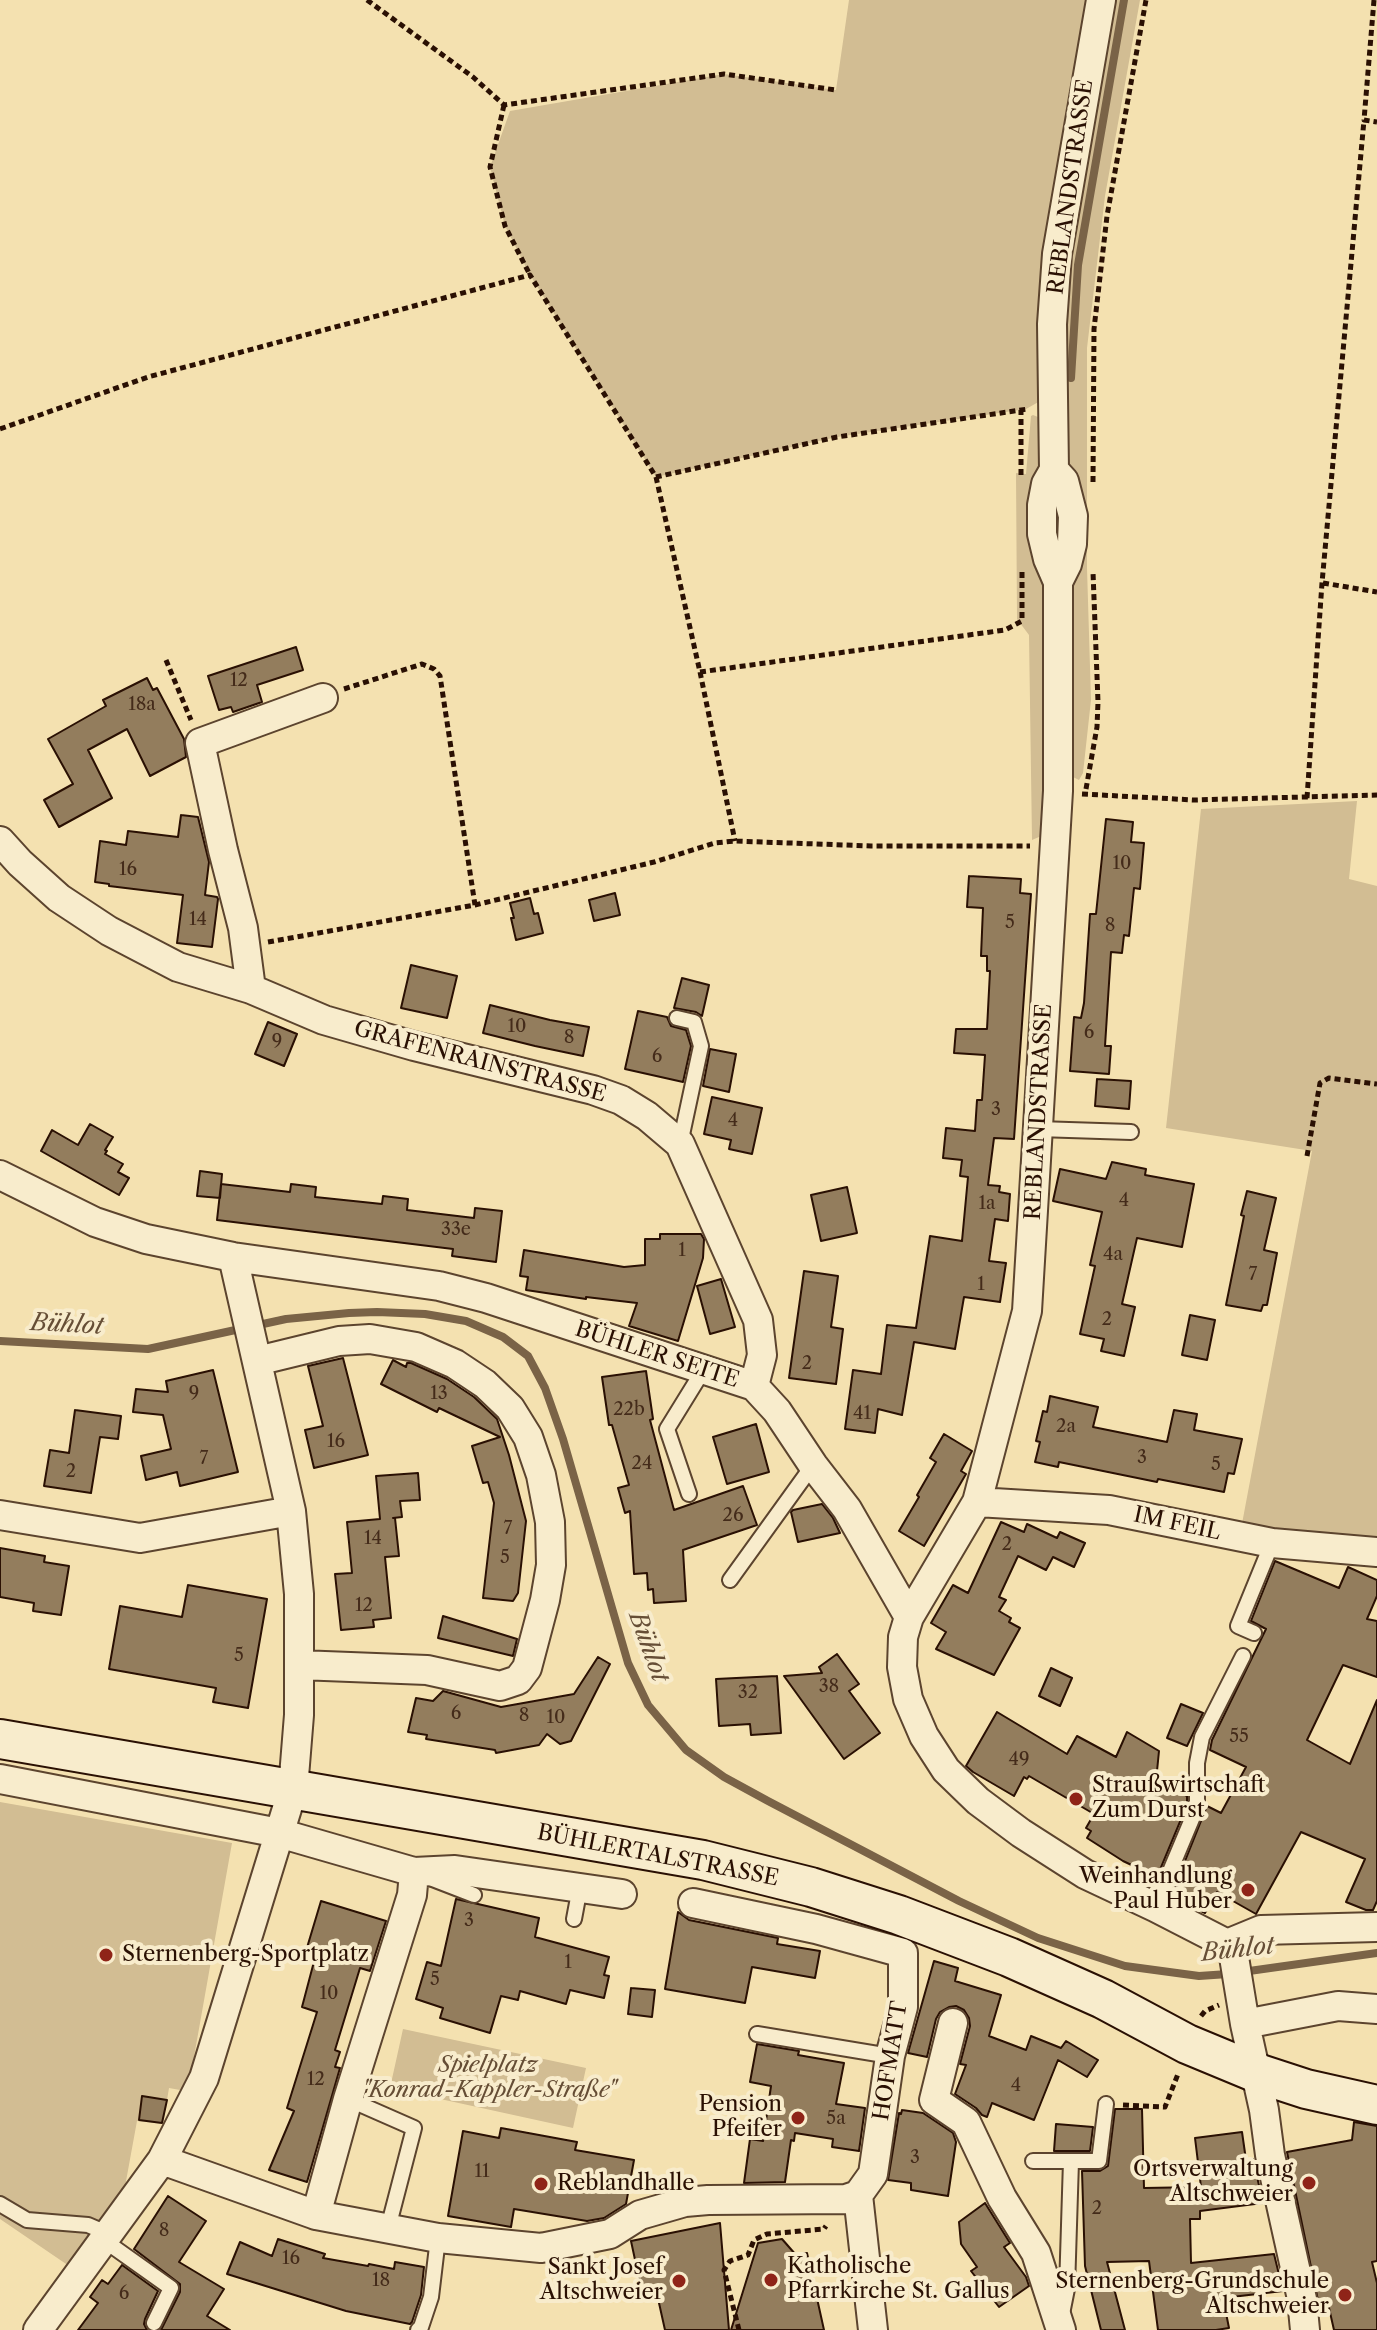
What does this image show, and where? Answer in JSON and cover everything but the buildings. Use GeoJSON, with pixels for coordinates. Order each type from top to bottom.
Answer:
{"type":"FeatureCollection","features":[{"type":"Feature","properties":{"kind":"main road","name":"BÜHLERTALSTRASSE"},"geometry":{"type":"LineString","coordinates":[[0,1739],[703,1860],[811,1887],[899,1915],[1009,1957],[1103,1999],[1187,2044],[1257,2073],[1306,2089],[1377,2105]]}},
{"type":"Feature","properties":{"kind":"street","name":"REBLANDSTRASSE"},"geometry":{"type":"LineString","coordinates":[[909,1617],[977,1502],[1027,1311],[1058,791],[1058,582],[1042,534],[1042,505],[1046,484],[1054,470],[1052,324],[1057,254],[1101,0]]}},
{"type":"Feature","properties":{"kind":"street"},"geometry":{"type":"LineString","coordinates":[[251,989],[243,928],[200,743],[323,698]]}},
{"type":"Feature","properties":{"kind":"street","name":"GRAFENRAINSTRASSE"},"geometry":{"type":"LineString","coordinates":[[0,841],[59,898],[109,931],[178,967],[251,989],[324,1020],[607,1095],[647,1116],[680,1144],[758,1320],[762,1355],[754,1386]]}},
{"type":"Feature","properties":{"kind":"street","name":"BÜHLER SEITE"},"geometry":{"type":"LineString","coordinates":[[0,1175],[95,1222],[146,1239],[233,1257],[439,1286],[486,1298],[754,1386],[777,1411],[847,1509],[909,1617]]}},
{"type":"Feature","properties":{"kind":"street"},"geometry":{"type":"LineString","coordinates":[[38,2330],[162,2160],[204,2078],[293,1789],[299,1715],[299,1594],[291,1511],[233,1257]]}},
{"type":"Feature","properties":{"kind":"street"},"geometry":{"type":"LineString","coordinates":[[255,1352],[370,1339],[416,1347],[455,1364],[485,1384],[510,1408],[528,1437],[541,1475],[550,1522],[551,1565],[545,1600],[527,1668],[518,1680],[500,1686],[427,1670],[299,1665]]}},
{"type":"Feature","properties":{"kind":"street","name":"IM FEIL"},"geometry":{"type":"LineString","coordinates":[[977,1502],[1109,1510],[1272,1543],[1377,1552]]}},
{"type":"Feature","properties":{"kind":"street"},"geometry":{"type":"LineString","coordinates":[[0,1515],[140,1538],[291,1511]]}},
{"type":"Feature","properties":{"kind":"street"},"geometry":{"type":"LineString","coordinates":[[909,1617],[903,1637],[902,1667],[908,1699],[924,1736],[946,1770],[978,1801],[1085,1874],[1155,1907],[1230,1951],[1302,2299],[1305,2330]]}},
{"type":"Feature","properties":{"kind":"street"},"geometry":{"type":"LineString","coordinates":[[0,1779],[279,1833],[414,1872],[455,1870],[622,1894]]}},
{"type":"Feature","properties":{"kind":"street"},"geometry":{"type":"LineString","coordinates":[[316,2215],[348,2099],[412,1895],[414,1872]]}},
{"type":"Feature","properties":{"kind":"street","name":"HOFMATT"},"geometry":{"type":"LineString","coordinates":[[693,1903],[816,1929],[903,1953],[903,2007],[890,2056],[873,2174],[852,2197]]}},
{"type":"Feature","properties":{"kind":"street"},"geometry":{"type":"LineString","coordinates":[[1230,1951],[1261,1930],[1377,1927]]}},
{"type":"Feature","properties":{"kind":"street"},"geometry":{"type":"LineString","coordinates":[[1243,2012],[1338,2006],[1377,2009]]}},
{"type":"Feature","properties":{"kind":"street"},"geometry":{"type":"LineString","coordinates":[[953,2023],[934,2100],[966,2122],[1002,2198],[1036,2253],[1060,2328]]}},
{"type":"Feature","properties":{"kind":"street"},"geometry":{"type":"LineString","coordinates":[[162,2160],[316,2215],[438,2238],[541,2248],[610,2234],[640,2215],[685,2202],[852,2197],[873,2330]]}},
{"type":"Feature","properties":{"kind":"lane"},"geometry":{"type":"LineString","coordinates":[[677,1018],[694,1022],[701,1046],[680,1144]]}},
{"type":"Feature","properties":{"kind":"lane"},"geometry":{"type":"LineString","coordinates":[[1038,1129],[1131,1132]]}},
{"type":"Feature","properties":{"kind":"lane"},"geometry":{"type":"LineString","coordinates":[[689,1494],[667,1429],[704,1369]]}},
{"type":"Feature","properties":{"kind":"lane"},"geometry":{"type":"LineString","coordinates":[[730,1580],[813,1465]]}},
{"type":"Feature","properties":{"kind":"lane"},"geometry":{"type":"LineString","coordinates":[[1254,1633],[1238,1626],[1272,1543]]}},
{"type":"Feature","properties":{"kind":"lane"},"geometry":{"type":"LineString","coordinates":[[1155,1907],[1197,1807],[1197,1763],[1202,1737],[1243,1656]]}},
{"type":"Feature","properties":{"kind":"lane"},"geometry":{"type":"LineString","coordinates":[[414,1872],[474,1895]]}},
{"type":"Feature","properties":{"kind":"lane"},"geometry":{"type":"LineString","coordinates":[[574,1919],[580,1887]]}},
{"type":"Feature","properties":{"kind":"lane"},"geometry":{"type":"LineString","coordinates":[[757,2034],[890,2056]]}},
{"type":"Feature","properties":{"kind":"lane"},"geometry":{"type":"LineString","coordinates":[[348,2099],[414,2128],[388,2228]]}},
{"type":"Feature","properties":{"kind":"lane"},"geometry":{"type":"LineString","coordinates":[[1033,2161],[1099,2161],[1106,2104]]}},
{"type":"Feature","properties":{"kind":"lane"},"geometry":{"type":"LineString","coordinates":[[1060,2328],[1067,2289],[1071,2161]]}},
{"type":"Feature","properties":{"kind":"lane"},"geometry":{"type":"LineString","coordinates":[[0,2204],[27,2220],[88,2225],[107,2238],[171,2288],[154,2323]]}},
{"type":"Feature","properties":{"kind":"lane"},"geometry":{"type":"LineString","coordinates":[[418,2330],[431,2297],[438,2238]]}},
{"type":"Feature","properties":{"kind":"path"},"geometry":{"type":"LineString","coordinates":[[367,0],[473,77],[504,105]]}},
{"type":"Feature","properties":{"kind":"path"},"geometry":{"type":"LineString","coordinates":[[1093,495],[1094,329],[1107,216],[1146,0]]}},
{"type":"Feature","properties":{"kind":"path"},"geometry":{"type":"LineString","coordinates":[[1307,798],[1322,583],[1374,0]]}},
{"type":"Feature","properties":{"kind":"path"},"geometry":{"type":"LineString","coordinates":[[504,105],[724,74],[836,90]]}},
{"type":"Feature","properties":{"kind":"path"},"geometry":{"type":"LineString","coordinates":[[504,105],[490,167],[505,226],[530,275],[656,477],[735,841]]}},
{"type":"Feature","properties":{"kind":"path"},"geometry":{"type":"LineString","coordinates":[[1364,120],[1377,122]]}},
{"type":"Feature","properties":{"kind":"path"},"geometry":{"type":"LineString","coordinates":[[0,429],[148,377],[530,275]]}},
{"type":"Feature","properties":{"kind":"path"},"geometry":{"type":"LineString","coordinates":[[656,477],[837,437],[1053,407]]}},
{"type":"Feature","properties":{"kind":"path"},"geometry":{"type":"LineString","coordinates":[[1021,410],[1021,488]]}},
{"type":"Feature","properties":{"kind":"path"},"geometry":{"type":"LineString","coordinates":[[700,672],[1005,630],[1022,621],[1022,562]]}},
{"type":"Feature","properties":{"kind":"path"},"geometry":{"type":"LineString","coordinates":[[1093,571],[1098,702],[1085,794],[1194,800],[1377,795]]}},
{"type":"Feature","properties":{"kind":"path"},"geometry":{"type":"LineString","coordinates":[[1322,583],[1377,592]]}},
{"type":"Feature","properties":{"kind":"path"},"geometry":{"type":"LineString","coordinates":[[166,660],[200,743]]}},
{"type":"Feature","properties":{"kind":"path"},"geometry":{"type":"LineString","coordinates":[[323,698],[422,664],[434,669],[440,676],[475,905]]}},
{"type":"Feature","properties":{"kind":"path"},"geometry":{"type":"LineString","coordinates":[[245,946],[475,905],[654,862],[715,843],[1055,846]]}},
{"type":"Feature","properties":{"kind":"path"},"geometry":{"type":"LineString","coordinates":[[1307,1156],[1320,1083],[1329,1078],[1377,1084]]}},
{"type":"Feature","properties":{"kind":"path"},"geometry":{"type":"LineString","coordinates":[[739,2330],[724,2270],[730,2261],[748,2255],[754,2240],[767,2234],[824,2229],[852,2197]]}},
{"type":"Feature","properties":{"kind":"green space"},"geometry":{"type":"Polygon","coordinates":[[[849,0],[1090,0],[1042,400],[1026,409],[837,437],[656,477],[530,275],[505,226],[490,167],[510,111],[724,74],[836,90],[849,0]]]}},
{"type":"Feature","properties":{"kind":"green space"},"geometry":{"type":"Polygon","coordinates":[[[1114,0],[1140,0],[1105,196],[1087,348],[1087,568],[1091,700],[1083,773],[1079,780],[1071,776],[1069,486],[1063,349],[1070,251],[1114,0]]]}},
{"type":"Feature","properties":{"kind":"green space"},"geometry":{"type":"Polygon","coordinates":[[[1033,415],[1043,419],[1046,834],[1032,840],[1029,635],[1017,619],[1016,473],[1026,474],[1033,415]]]}},
{"type":"Feature","properties":{"kind":"green space"},"geometry":{"type":"Polygon","coordinates":[[[1357,801],[1349,879],[1377,886],[1377,1537],[1317,1539],[1241,1529],[1312,1151],[1166,1128],[1201,809],[1357,801]]]}},
{"type":"Feature","properties":{"kind":"green space","name":"Sternenberg-Sportplatz"},"geometry":{"type":"Polygon","coordinates":[[[0,1802],[232,1843],[192,2068],[180,2090],[169,2088],[163,2124],[137,2121],[122,2203],[72,2268],[0,2219],[0,1802]]]}},
{"type":"Feature","properties":{"kind":"green space","name":"Spielplatz \"Konrad-Kappler-Straße\""},"geometry":{"type":"Polygon","coordinates":[[[403,2029],[586,2068],[573,2128],[390,2088],[403,2029]]]}},
{"type":"Feature","properties":{"kind":"waterway"},"geometry":{"type":"LineString","coordinates":[[1071,378],[1078,265],[1124,0]]}},
{"type":"Feature","properties":{"kind":"waterway","name":"Bühlot"},"geometry":{"type":"LineString","coordinates":[[0,1341],[148,1349],[286,1319],[377,1312],[425,1314],[466,1321],[503,1337],[528,1356],[545,1388],[563,1439],[628,1663],[648,1705],[686,1750],[724,1777],[959,1901],[1038,1938],[1125,1966],[1199,1976],[1377,1953]]}},
{"type":"Feature","properties":{"kind":"place","name":"Straußwirtschaft Zum Durst"},"geometry":{"type":"Point","coordinates":[1076,1799]}},
{"type":"Feature","properties":{"kind":"place","name":"Weinhandlung Paul Huber"},"geometry":{"type":"Point","coordinates":[1248,1890]}},
{"type":"Feature","properties":{"kind":"place","name":"Sternenberg-Sportplatz"},"geometry":{"type":"Point","coordinates":[106,1955]}},
{"type":"Feature","properties":{"kind":"place","name":"Pension Pfeifer"},"geometry":{"type":"Point","coordinates":[798,2118]}},
{"type":"Feature","properties":{"kind":"place","name":"Ortsverwaltung Altschweier"},"geometry":{"type":"Point","coordinates":[1309,2183]}},
{"type":"Feature","properties":{"kind":"place","name":"Reblandhalle"},"geometry":{"type":"Point","coordinates":[541,2184]}},
{"type":"Feature","properties":{"kind":"place","name":"Katholische Pfarrkirche St. Gallus"},"geometry":{"type":"Point","coordinates":[771,2280]}},
{"type":"Feature","properties":{"kind":"place","name":"Sankt Josef Altschweier"},"geometry":{"type":"Point","coordinates":[679,2281]}},
{"type":"Feature","properties":{"kind":"place","name":"Sternenberg-Grundschule Altschweier"},"geometry":{"type":"Point","coordinates":[1345,2295]}}]}
